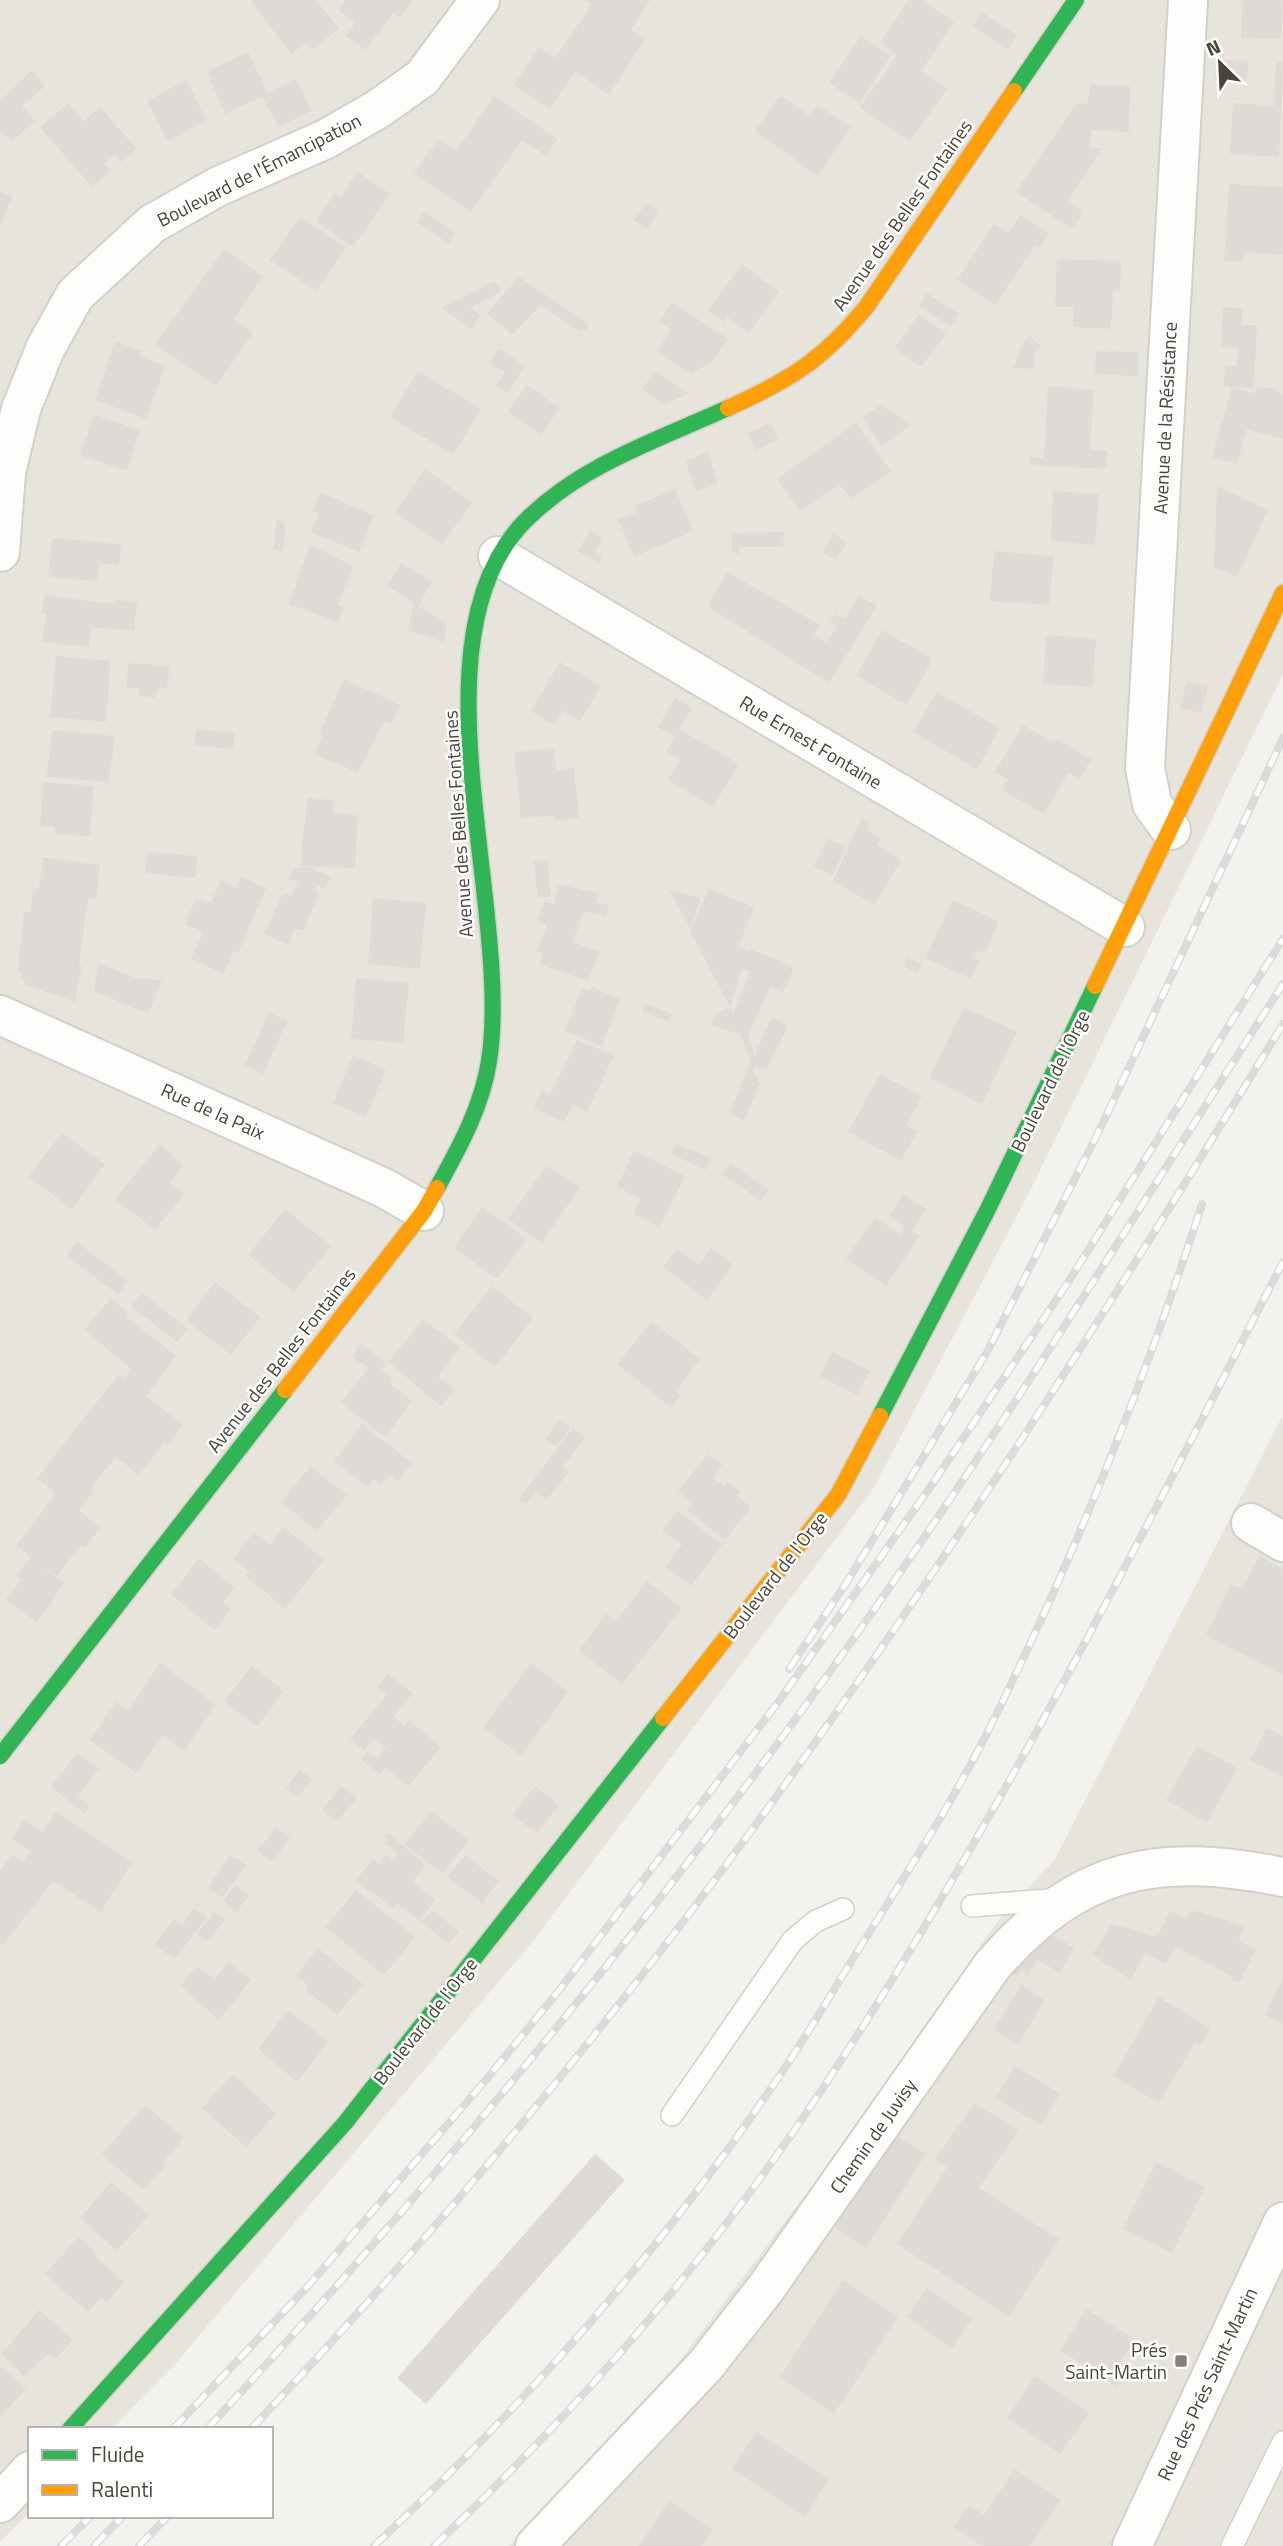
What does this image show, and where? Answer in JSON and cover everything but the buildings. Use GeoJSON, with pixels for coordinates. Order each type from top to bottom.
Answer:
{"type":"FeatureCollection","features":[{"type":"Feature","properties":{"kind":"street","name":"Boulevard de l'Émancipation"},"geometry":{"type":"LineString","coordinates":[[0,552],[6,473],[21,409],[45,349],[75,295],[152,224],[217,187],[326,139],[378,109],[422,78],[480,0]]}},
{"type":"Feature","properties":{"kind":"street","name":"Avenue des Belles Fontaines"},"geometry":{"type":"LineString","coordinates":[[0,1756],[424,1211],[471,1128],[489,1062],[492,993],[469,714],[476,608],[498,556],[527,519],[564,489],[610,461],[770,389],[806,368],[838,340],[867,306],[1076,0]]}},
{"type":"Feature","properties":{"kind":"street","name":"Avenue de la Résistance"},"geometry":{"type":"LineString","coordinates":[[1171,830],[1152,804],[1145,768],[1188,0]]}},
{"type":"Feature","properties":{"kind":"street","name":"Rue Ernest Fontaine"},"geometry":{"type":"LineString","coordinates":[[498,556],[1125,927]]}},
{"type":"Feature","properties":{"kind":"street","name":"Boulevard de l'Orge"},"geometry":{"type":"LineString","coordinates":[[72,2427],[345,2123],[838,1495],[987,1211],[1283,593]]}},
{"type":"Feature","properties":{"kind":"street","name":"Rue de la Paix"},"geometry":{"type":"LineString","coordinates":[[0,1015],[384,1188],[424,1211]]}},
{"type":"Feature","properties":{"kind":"street","name":"Chemin de Juvisy"},"geometry":{"type":"LineString","coordinates":[[535,2546],[705,2366],[766,2288],[992,1966],[1020,1934],[1065,1899],[1104,1879],[1155,1866],[1233,1867],[1283,1877]]}},
{"type":"Feature","properties":{"kind":"street","name":"Rue des Prés Saint-Martin"},"geometry":{"type":"LineString","coordinates":[[1132,2546],[1283,2222]]}},
{"type":"Feature","properties":{"kind":"street"},"geometry":{"type":"LineString","coordinates":[[0,2503],[28,2473]]}},
{"type":"Feature","properties":{"kind":"lane"},"geometry":{"type":"LineString","coordinates":[[972,1906],[1065,1899]]}},
{"type":"Feature","properties":{"kind":"lane"},"geometry":{"type":"LineString","coordinates":[[672,2115],[793,1940],[816,1921],[843,1909]]}},
{"type":"Feature","properties":{"kind":"lane"},"geometry":{"type":"LineString","coordinates":[[1232,2546],[1283,2442]]}},
{"type":"Feature","properties":{"kind":"shaded area"},"geometry":{"type":"Polygon","coordinates":[[[0,0],[1283,0],[1283,674],[1031,1189],[873,1489],[529,1946],[176,2363],[113,2427],[28,2427],[28,2514],[0,2542],[0,0]]]}},
{"type":"Feature","properties":{"kind":"shaded area"},"geometry":{"type":"Polygon","coordinates":[[[1283,1415],[1283,2546],[508,2546],[533,2523],[681,2359],[831,2161],[997,1922],[1055,1859],[1283,1415]]]}},
{"type":"Feature","properties":{"kind":"shaded area"},"geometry":{"type":"Polygon","coordinates":[[[1283,2337],[1283,2403],[1213,2546],[1181,2546],[1283,2337]]]}},
{"type":"Feature","properties":{"kind":"shaded area"},"geometry":{"type":"Polygon","coordinates":[[[1283,2490],[1283,2546],[1273,2546],[1260,2539],[1283,2490]]]}},
{"type":"Feature","properties":{"kind":"railway"},"geometry":{"type":"LineString","coordinates":[[789,1669],[847,1582],[987,1352],[1101,1127],[1283,738]]}},
{"type":"Feature","properties":{"kind":"railway"},"geometry":{"type":"LineString","coordinates":[[175,2427],[308,2286],[485,2081],[561,1988],[779,1701],[931,1486],[1067,1284],[1283,939]]}},
{"type":"Feature","properties":{"kind":"railway"},"geometry":{"type":"LineString","coordinates":[[209,2427],[371,2247],[530,2060],[757,1772],[947,1504],[1061,1332],[1283,984]]}},
{"type":"Feature","properties":{"kind":"railway"},"geometry":{"type":"LineString","coordinates":[[253,2427],[385,2283],[514,2134],[638,1980],[757,1823],[895,1628],[1028,1429],[1283,1024]]}},
{"type":"Feature","properties":{"kind":"railway"},"geometry":{"type":"LineString","coordinates":[[374,2546],[483,2440],[535,2384],[683,2210],[784,2070],[916,1858],[984,1740],[1057,1585],[1134,1397],[1202,1204]]}},
{"type":"Feature","properties":{"kind":"railway"},"geometry":{"type":"LineString","coordinates":[[434,2546],[539,2442],[638,2332],[731,2217],[817,2097],[882,1996],[1004,1791],[1118,1580],[1283,1262]]}},
{"type":"Feature","properties":{"kind":"railway"},"geometry":{"type":"LineString","coordinates":[[61,2546],[89,2518]]}},
{"type":"Feature","properties":{"kind":"railway"},"geometry":{"type":"LineString","coordinates":[[94,2546],[121,2518]]}},
{"type":"Feature","properties":{"kind":"railway"},"geometry":{"type":"LineString","coordinates":[[139,2546],[166,2518]]}},
{"type":"Feature","properties":{"kind":"traffic: fast"},"geometry":{"type":"LineString","coordinates":[[1014,91],[1076,0]]}},
{"type":"Feature","properties":{"kind":"traffic: fast"},"geometry":{"type":"LineString","coordinates":[[437,1188],[475,1111],[489,1061],[493,999],[472,779],[469,704],[473,634],[491,572],[525,521],[570,484],[647,443],[728,408]]}},
{"type":"Feature","properties":{"kind":"traffic: fast"},"geometry":{"type":"LineString","coordinates":[[880,1416],[987,1211],[1095,986]]}},
{"type":"Feature","properties":{"kind":"traffic: fast"},"geometry":{"type":"LineString","coordinates":[[0,1756],[285,1390]]}},
{"type":"Feature","properties":{"kind":"traffic: fast"},"geometry":{"type":"LineString","coordinates":[[72,2427],[345,2123],[663,1718]]}},
{"type":"Feature","properties":{"kind":"traffic: slow"},"geometry":{"type":"LineString","coordinates":[[728,408],[788,378],[820,355],[851,325],[867,306],[1014,91]]}},
{"type":"Feature","properties":{"kind":"traffic: slow"},"geometry":{"type":"LineString","coordinates":[[1095,986],[1283,593]]}},
{"type":"Feature","properties":{"kind":"traffic: slow"},"geometry":{"type":"LineString","coordinates":[[285,1390],[424,1211],[437,1188]]}},
{"type":"Feature","properties":{"kind":"traffic: slow"},"geometry":{"type":"LineString","coordinates":[[663,1718],[838,1495],[880,1416]]}},
{"type":"Feature","properties":{"kind":"place","name":"Prés Saint-Martin"},"geometry":{"type":"Point","coordinates":[1181,2361]}}]}
